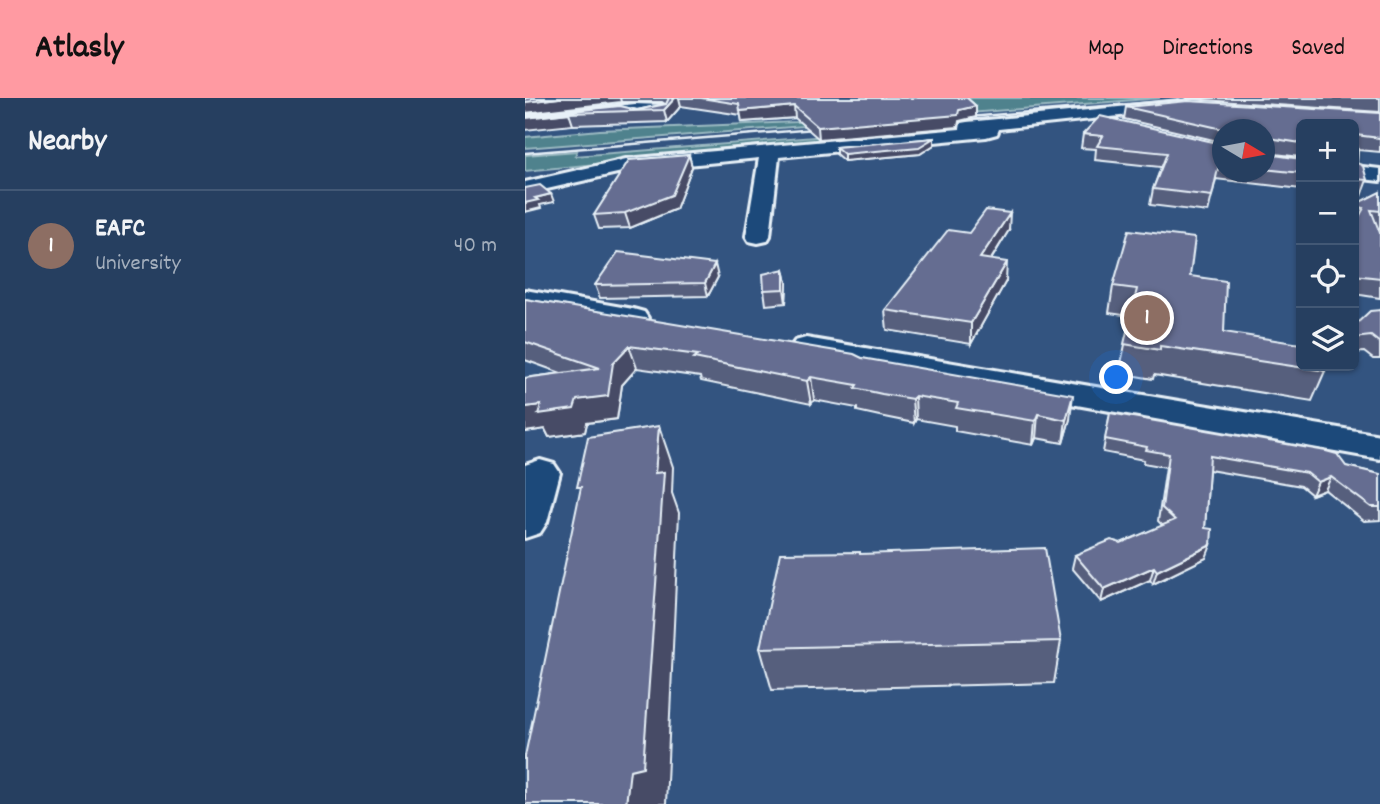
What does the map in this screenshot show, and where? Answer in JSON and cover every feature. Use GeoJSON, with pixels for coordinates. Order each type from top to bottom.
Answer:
{"type":"FeatureCollection","features":[{"type":"Feature","properties":{"kind":"street"},"geometry":{"type":"LineString","coordinates":[[525,188],[626,165],[986,131],[991,130],[988,125],[1195,106]]}},
{"type":"Feature","properties":{"kind":"street"},"geometry":{"type":"LineString","coordinates":[[525,121],[621,110]]}},
{"type":"Feature","properties":{"kind":"street"},"geometry":{"type":"LineString","coordinates":[[1077,115],[1125,128]]}},
{"type":"Feature","properties":{"kind":"street"},"geometry":{"type":"LineString","coordinates":[[758,236],[770,151]]}},
{"type":"Feature","properties":{"kind":"street"},"geometry":{"type":"LineString","coordinates":[[1359,173],[1380,175]]}},
{"type":"Feature","properties":{"kind":"street"},"geometry":{"type":"LineString","coordinates":[[525,299],[667,324]]}},
{"type":"Feature","properties":{"kind":"street"},"geometry":{"type":"LineString","coordinates":[[776,343],[1380,447]]}},
{"type":"Feature","properties":{"kind":"street"},"geometry":{"type":"LineString","coordinates":[[525,523],[540,473]]}},
{"type":"Feature","properties":{"kind":"green space"},"geometry":{"type":"Polygon","coordinates":[[[946,98],[1160,98],[525,148],[525,137],[600,130],[797,122],[924,110],[946,98]]]}},
{"type":"Feature","properties":{"kind":"green space"},"geometry":{"type":"Polygon","coordinates":[[[904,130],[907,134],[525,171],[525,155],[577,151],[575,156],[904,130]]]}},
{"type":"Feature","properties":{"kind":"building"},"geometry":{"type":"Polygon","coordinates":[[[525,98],[559,98],[525,102],[525,98]]]}},
{"type":"Feature","properties":{"kind":"building"},"geometry":{"type":"Polygon","coordinates":[[[669,98],[675,98],[664,110],[569,113],[525,118],[620,106],[637,110],[666,104],[669,98]]]}},
{"type":"Feature","properties":{"kind":"building"},"geometry":{"type":"Polygon","coordinates":[[[701,98],[967,98],[976,106],[959,110],[958,115],[818,127],[794,106],[740,111],[739,104],[701,98]]]}},
{"type":"Feature","properties":{"kind":"building"},"geometry":{"type":"Polygon","coordinates":[[[1188,101],[1380,113],[1380,138],[1359,135],[1359,119],[1296,119],[1296,142],[1275,139],[1275,119],[1212,119],[1212,127],[1126,107],[1188,101]]]}},
{"type":"Feature","properties":{"kind":"building"},"geometry":{"type":"Polygon","coordinates":[[[1100,116],[1212,142],[1212,182],[1215,182],[1212,196],[1153,189],[1167,153],[1097,146],[1103,136],[1083,134],[1100,116]]]}},
{"type":"Feature","properties":{"kind":"building"},"geometry":{"type":"Polygon","coordinates":[[[934,138],[919,147],[844,154],[836,147],[934,138]]]}},
{"type":"Feature","properties":{"kind":"building"},"geometry":{"type":"Polygon","coordinates":[[[689,155],[672,195],[625,213],[594,215],[629,160],[689,155]]]}},
{"type":"Feature","properties":{"kind":"building"},"geometry":{"type":"Polygon","coordinates":[[[1275,155],[1296,158],[1296,172],[1275,170],[1275,155]]]}},
{"type":"Feature","properties":{"kind":"building"},"geometry":{"type":"Polygon","coordinates":[[[1359,164],[1363,166],[1367,180],[1359,179],[1359,164]]]}},
{"type":"Feature","properties":{"kind":"building"},"geometry":{"type":"Polygon","coordinates":[[[540,185],[551,194],[525,203],[525,188],[540,185]]]}},
{"type":"Feature","properties":{"kind":"building"},"geometry":{"type":"Polygon","coordinates":[[[1380,192],[1380,211],[1371,210],[1380,233],[1380,278],[1359,276],[1359,217],[1364,208],[1359,207],[1359,202],[1380,192]]]}},
{"type":"Feature","properties":{"kind":"building"},"geometry":{"type":"Polygon","coordinates":[[[986,210],[1010,213],[980,258],[1007,262],[971,323],[885,310],[948,230],[969,233],[986,210]]]}},
{"type":"Feature","properties":{"kind":"building"},"geometry":{"type":"Polygon","coordinates":[[[1129,230],[1195,238],[1190,276],[1226,281],[1224,332],[1296,343],[1296,367],[1160,346],[1160,350],[1124,344],[1137,289],[1113,286],[1129,230]]]}},
{"type":"Feature","properties":{"kind":"building"},"geometry":{"type":"Polygon","coordinates":[[[618,252],[715,264],[705,283],[595,285],[618,252]]]}},
{"type":"Feature","properties":{"kind":"building"},"geometry":{"type":"Polygon","coordinates":[[[784,269],[784,289],[764,290],[763,274],[784,269]]]}},
{"type":"Feature","properties":{"kind":"building"},"geometry":{"type":"Polygon","coordinates":[[[525,299],[854,354],[862,358],[1073,395],[1066,420],[1038,414],[1035,421],[956,408],[958,403],[882,394],[855,388],[857,385],[811,377],[807,381],[694,358],[698,355],[629,346],[613,363],[608,396],[577,400],[574,409],[538,414],[541,405],[525,407],[525,378],[600,368],[525,342],[525,299]]]}},
{"type":"Feature","properties":{"kind":"building"},"geometry":{"type":"Polygon","coordinates":[[[1380,310],[1380,343],[1371,336],[1359,337],[1359,321],[1370,311],[1380,310]]]}},
{"type":"Feature","properties":{"kind":"building"},"geometry":{"type":"Polygon","coordinates":[[[1110,413],[1337,454],[1346,466],[1380,474],[1380,507],[1371,507],[1331,477],[1318,482],[1307,473],[1210,456],[1205,528],[1212,529],[1211,545],[1157,571],[1154,567],[1104,589],[1075,555],[1111,540],[1121,543],[1175,520],[1162,508],[1169,454],[1105,439],[1110,413]]]}},
{"type":"Feature","properties":{"kind":"building"},"geometry":{"type":"Polygon","coordinates":[[[659,426],[655,473],[664,472],[643,767],[630,770],[626,804],[525,804],[525,756],[581,487],[577,487],[588,437],[659,426]]]}},
{"type":"Feature","properties":{"kind":"building"},"geometry":{"type":"Polygon","coordinates":[[[1045,548],[1061,641],[760,648],[780,553],[860,554],[1045,548]]]}},
{"type":"Feature","properties":{"kind":"railway"},"geometry":{"type":"LineString","coordinates":[[956,118],[1204,98]]}},
{"type":"Feature","properties":{"kind":"railway"},"geometry":{"type":"LineString","coordinates":[[525,153],[827,128]]}},
{"type":"Feature","properties":{"kind":"place","name":"EAFC"},"geometry":{"type":"Point","coordinates":[1147,318]}}]}
